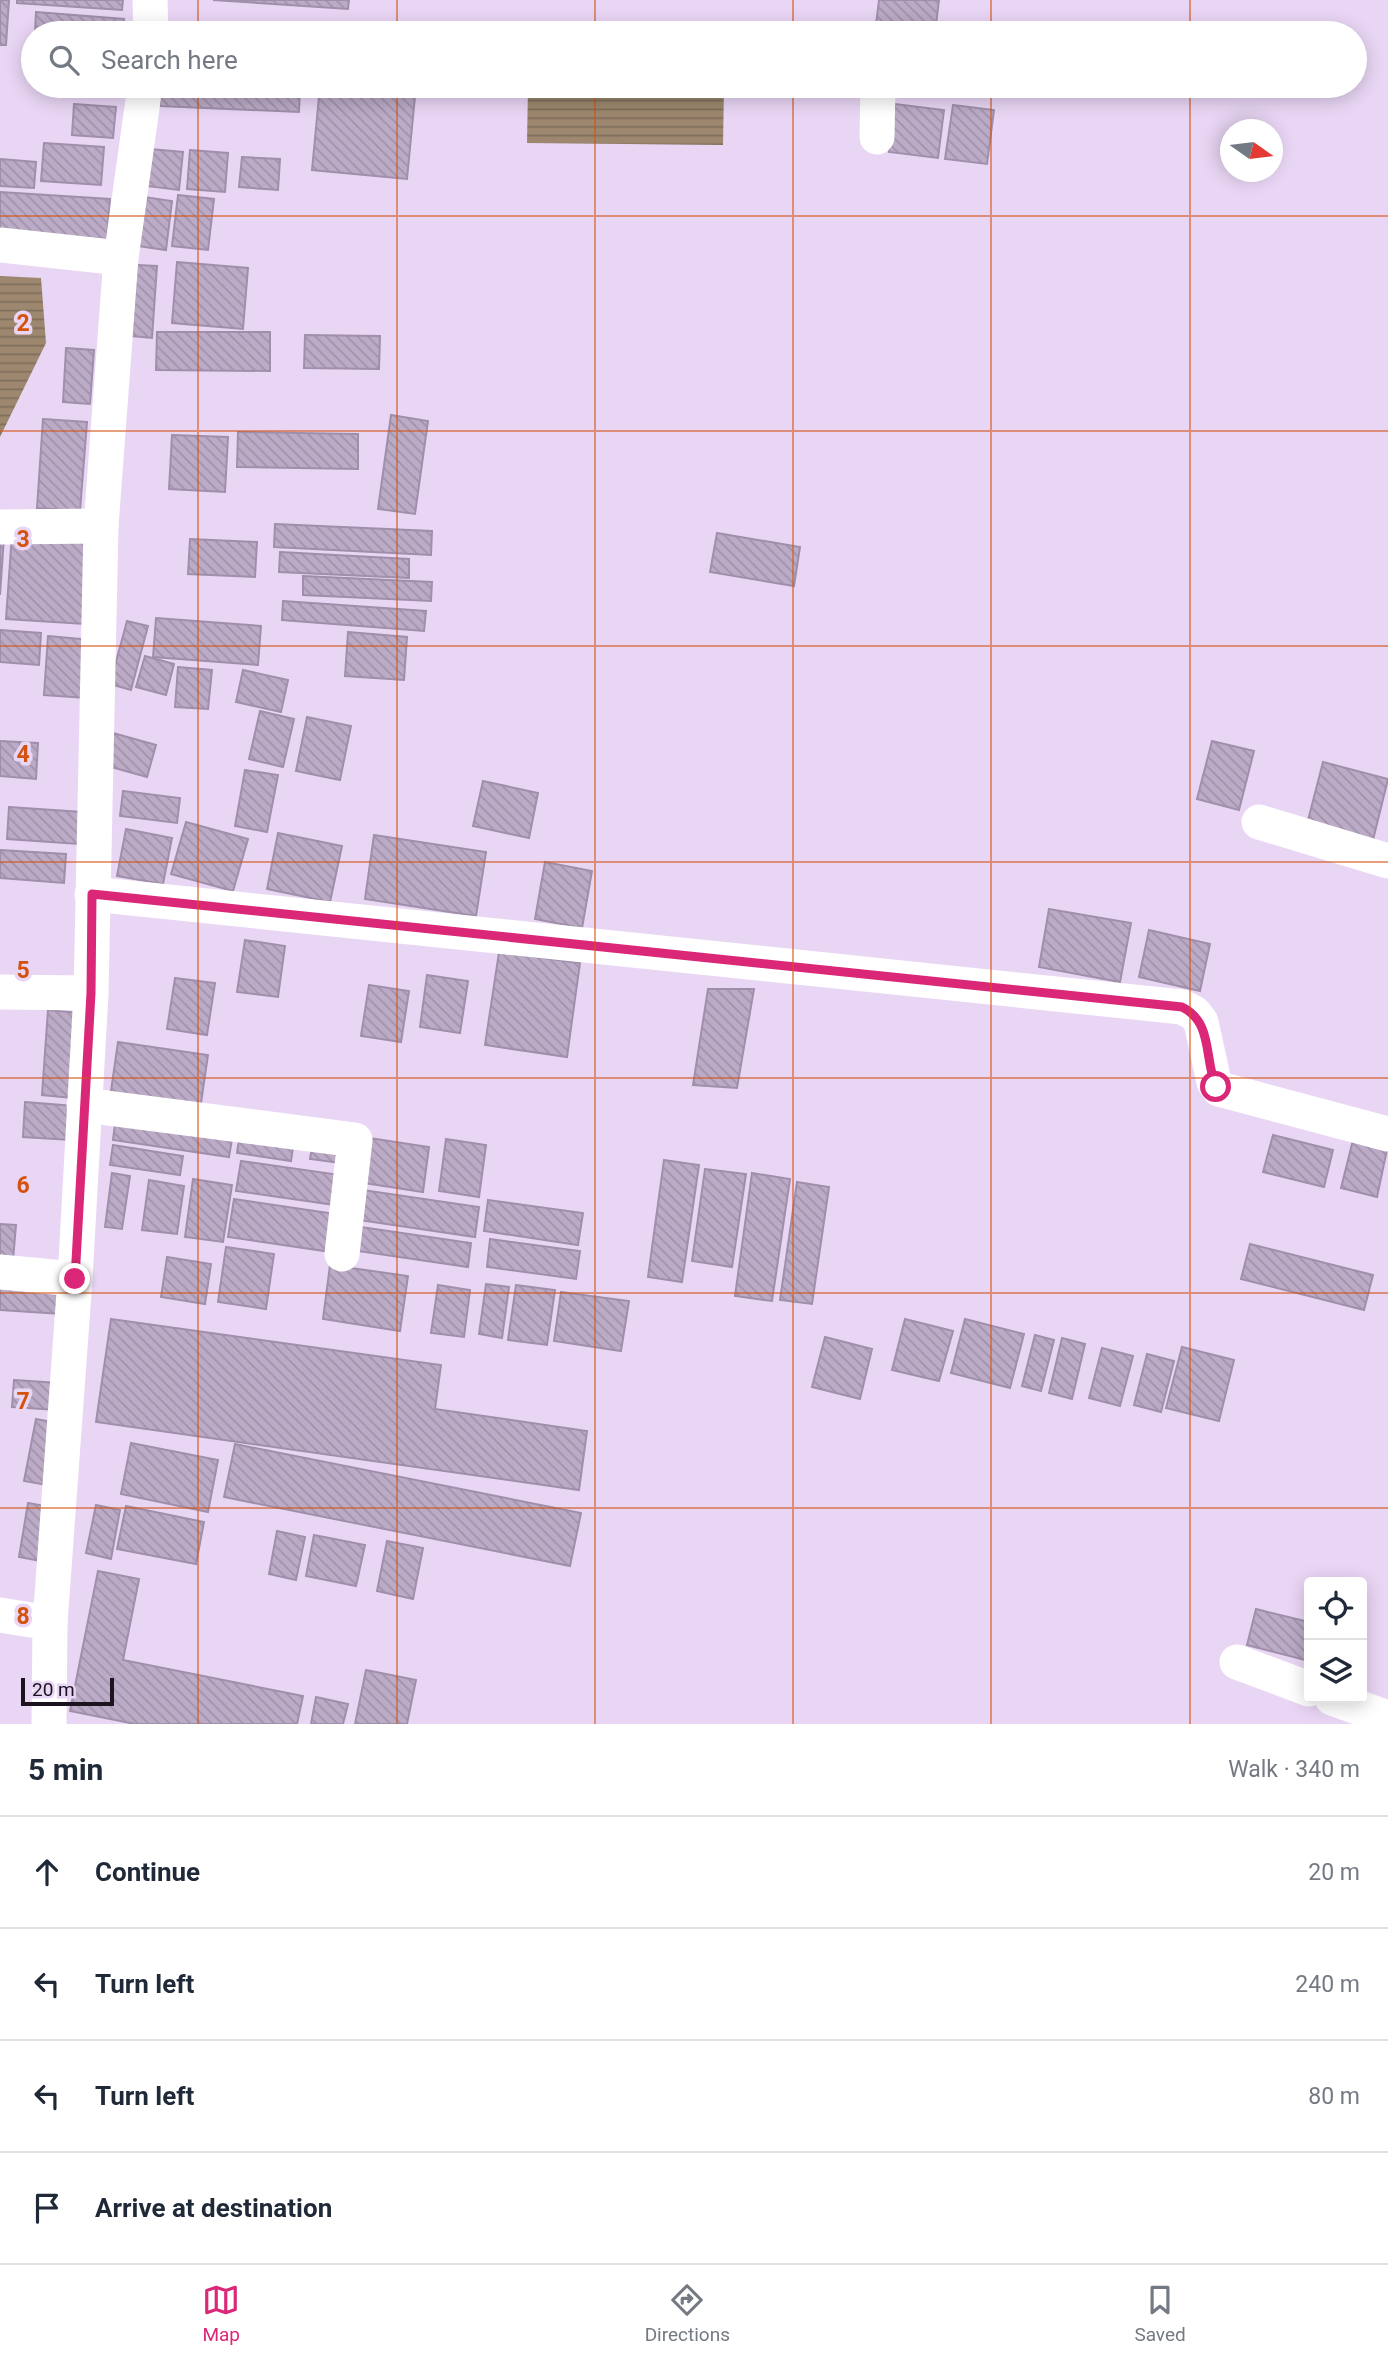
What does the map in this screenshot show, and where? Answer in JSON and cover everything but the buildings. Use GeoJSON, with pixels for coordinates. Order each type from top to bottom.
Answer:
{"type":"FeatureCollection","features":[{"type":"Feature","properties":{"kind":"street"},"geometry":{"type":"LineString","coordinates":[[150,0],[151,21]]}},
{"type":"Feature","properties":{"kind":"street"},"geometry":{"type":"LineString","coordinates":[[49,1724],[50,1623],[75,1279],[91,993],[101,526],[121,258],[143,98]]}},
{"type":"Feature","properties":{"kind":"street"},"geometry":{"type":"LineString","coordinates":[[877,137],[878,98]]}},
{"type":"Feature","properties":{"kind":"street"},"geometry":{"type":"LineString","coordinates":[[0,245],[121,258]]}},
{"type":"Feature","properties":{"kind":"street"},"geometry":{"type":"LineString","coordinates":[[0,527],[101,526]]}},
{"type":"Feature","properties":{"kind":"street"},"geometry":{"type":"LineString","coordinates":[[1258,822],[1388,861]]}},
{"type":"Feature","properties":{"kind":"street"},"geometry":{"type":"LineString","coordinates":[[92,894],[1182,1007],[1194,1013],[1201,1022],[1214,1082],[1219,1090],[1388,1134]]}},
{"type":"Feature","properties":{"kind":"street"},"geometry":{"type":"LineString","coordinates":[[0,992],[91,993]]}},
{"type":"Feature","properties":{"kind":"street"},"geometry":{"type":"LineString","coordinates":[[84,1105],[355,1140],[342,1254]]}},
{"type":"Feature","properties":{"kind":"street"},"geometry":{"type":"LineString","coordinates":[[0,1272],[75,1279]]}},
{"type":"Feature","properties":{"kind":"street"},"geometry":{"type":"LineString","coordinates":[[0,1615],[50,1623]]}},
{"type":"Feature","properties":{"kind":"street"},"geometry":{"type":"LineString","coordinates":[[1237,1662],[1304,1687]]}},
{"type":"Feature","properties":{"kind":"street"},"geometry":{"type":"LineString","coordinates":[[1346,1703],[1388,1718]]}},
{"type":"Feature","properties":{"kind":"shaded area"},"geometry":{"type":"Polygon","coordinates":[[[528,98],[724,98],[723,145],[527,143],[528,98]]]}},
{"type":"Feature","properties":{"kind":"shaded area"},"geometry":{"type":"Polygon","coordinates":[[[0,276],[41,278],[46,343],[0,437],[0,276]]]}},
{"type":"Feature","properties":{"kind":"route"},"geometry":{"type":"LineString","coordinates":[[75,1279],[91,993],[92,894],[1182,1007],[1194,1013],[1201,1022],[1216,1087]]}}]}
